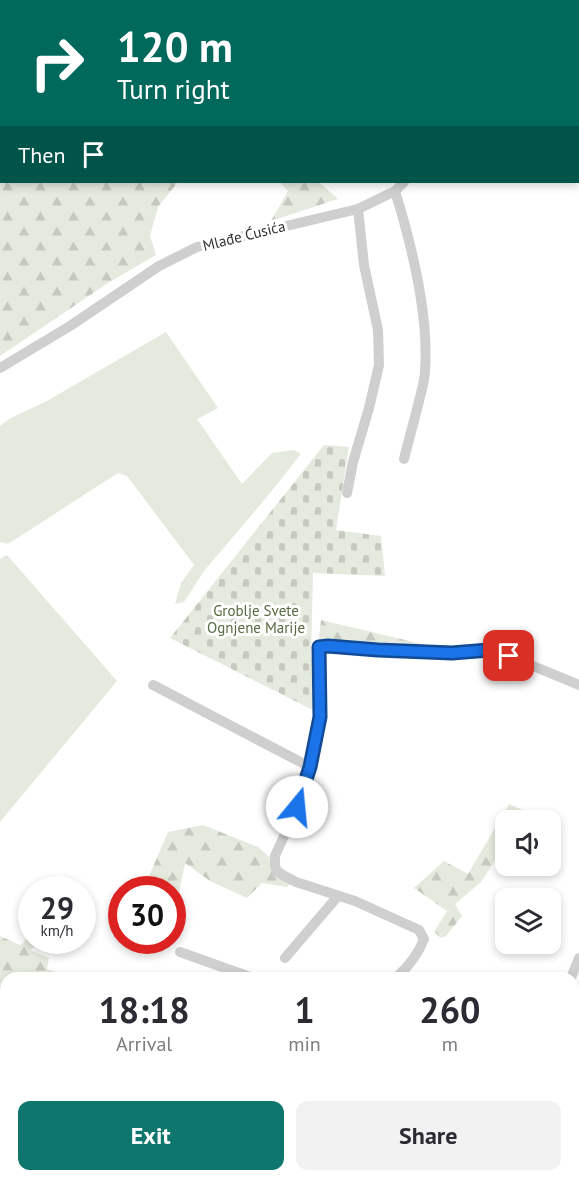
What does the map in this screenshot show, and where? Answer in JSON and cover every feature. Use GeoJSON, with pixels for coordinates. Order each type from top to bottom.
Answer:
{"type":"FeatureCollection","features":[{"type":"Feature","properties":{"kind":"street","name":"Mlađe Ćusića"},"geometry":{"type":"LineString","coordinates":[[0,368],[70,326],[159,266],[197,247],[358,209],[395,191],[403,183]]}},
{"type":"Feature","properties":{"kind":"street"},"geometry":{"type":"LineString","coordinates":[[395,191],[416,273],[425,345],[425,372],[404,459]]}},
{"type":"Feature","properties":{"kind":"street"},"geometry":{"type":"LineString","coordinates":[[347,493],[379,365],[378,330],[364,265],[358,209]]}},
{"type":"Feature","properties":{"kind":"street"},"geometry":{"type":"LineString","coordinates":[[402,972],[409,965],[424,939],[419,930],[356,902],[296,882],[277,872],[274,866],[275,856],[297,807],[310,767],[320,717],[319,647],[452,653],[489,650],[579,685]]}},
{"type":"Feature","properties":{"kind":"street"},"geometry":{"type":"LineString","coordinates":[[153,685],[310,767]]}},
{"type":"Feature","properties":{"kind":"street"},"geometry":{"type":"LineString","coordinates":[[285,958],[338,896]]}},
{"type":"Feature","properties":{"kind":"street"},"geometry":{"type":"LineString","coordinates":[[186,954],[236,972]]}},
{"type":"Feature","properties":{"kind":"street"},"geometry":{"type":"LineString","coordinates":[[573,972],[579,958]]}},
{"type":"Feature","properties":{"kind":"green space"},"geometry":{"type":"Polygon","coordinates":[[[0,183],[177,183],[158,207],[150,236],[156,255],[108,283],[0,356],[0,183]]]}},
{"type":"Feature","properties":{"kind":"green space"},"geometry":{"type":"Polygon","coordinates":[[[281,183],[320,183],[338,199],[271,221],[288,191],[281,183]]]}},
{"type":"Feature","properties":{"kind":"green space"},"geometry":{"type":"Polygon","coordinates":[[[166,332],[218,408],[197,419],[242,484],[272,453],[294,450],[301,454],[204,571],[184,602],[175,604],[181,583],[194,565],[127,476],[118,473],[8,544],[0,542],[0,426],[166,332]]]}},
{"type":"Feature","properties":{"kind":"green space","name":"Groblje Svete Ognjene Marije"},"geometry":{"type":"Polygon","coordinates":[[[324,445],[349,447],[336,530],[381,536],[385,576],[313,573],[311,658],[315,666],[313,710],[170,638],[324,445]]]}},
{"type":"Feature","properties":{"kind":"green space"},"geometry":{"type":"Polygon","coordinates":[[[7,555],[117,681],[0,822],[0,559],[7,555]]]}},
{"type":"Feature","properties":{"kind":"green space"},"geometry":{"type":"Polygon","coordinates":[[[321,620],[443,649],[328,646],[319,638],[321,620]]]}},
{"type":"Feature","properties":{"kind":"green space"},"geometry":{"type":"Polygon","coordinates":[[[509,804],[522,810],[505,810],[509,804]]]}},
{"type":"Feature","properties":{"kind":"green space"},"geometry":{"type":"Polygon","coordinates":[[[203,825],[258,847],[295,879],[287,887],[262,883],[247,898],[210,881],[185,863],[182,876],[149,876],[168,832],[203,825]]]}},
{"type":"Feature","properties":{"kind":"green space"},"geometry":{"type":"Polygon","coordinates":[[[495,828],[495,861],[481,882],[455,904],[462,916],[446,936],[441,938],[434,932],[447,911],[414,888],[444,861],[468,874],[495,828]]]}},
{"type":"Feature","properties":{"kind":"green space"},"geometry":{"type":"Polygon","coordinates":[[[0,936],[18,944],[18,954],[40,954],[49,958],[47,969],[56,972],[0,972],[0,936]]]}},
{"type":"Feature","properties":{"kind":"route"},"geometry":{"type":"LineString","coordinates":[[297,807],[310,767],[320,717],[319,647],[452,653],[489,650],[509,656]]}}]}
